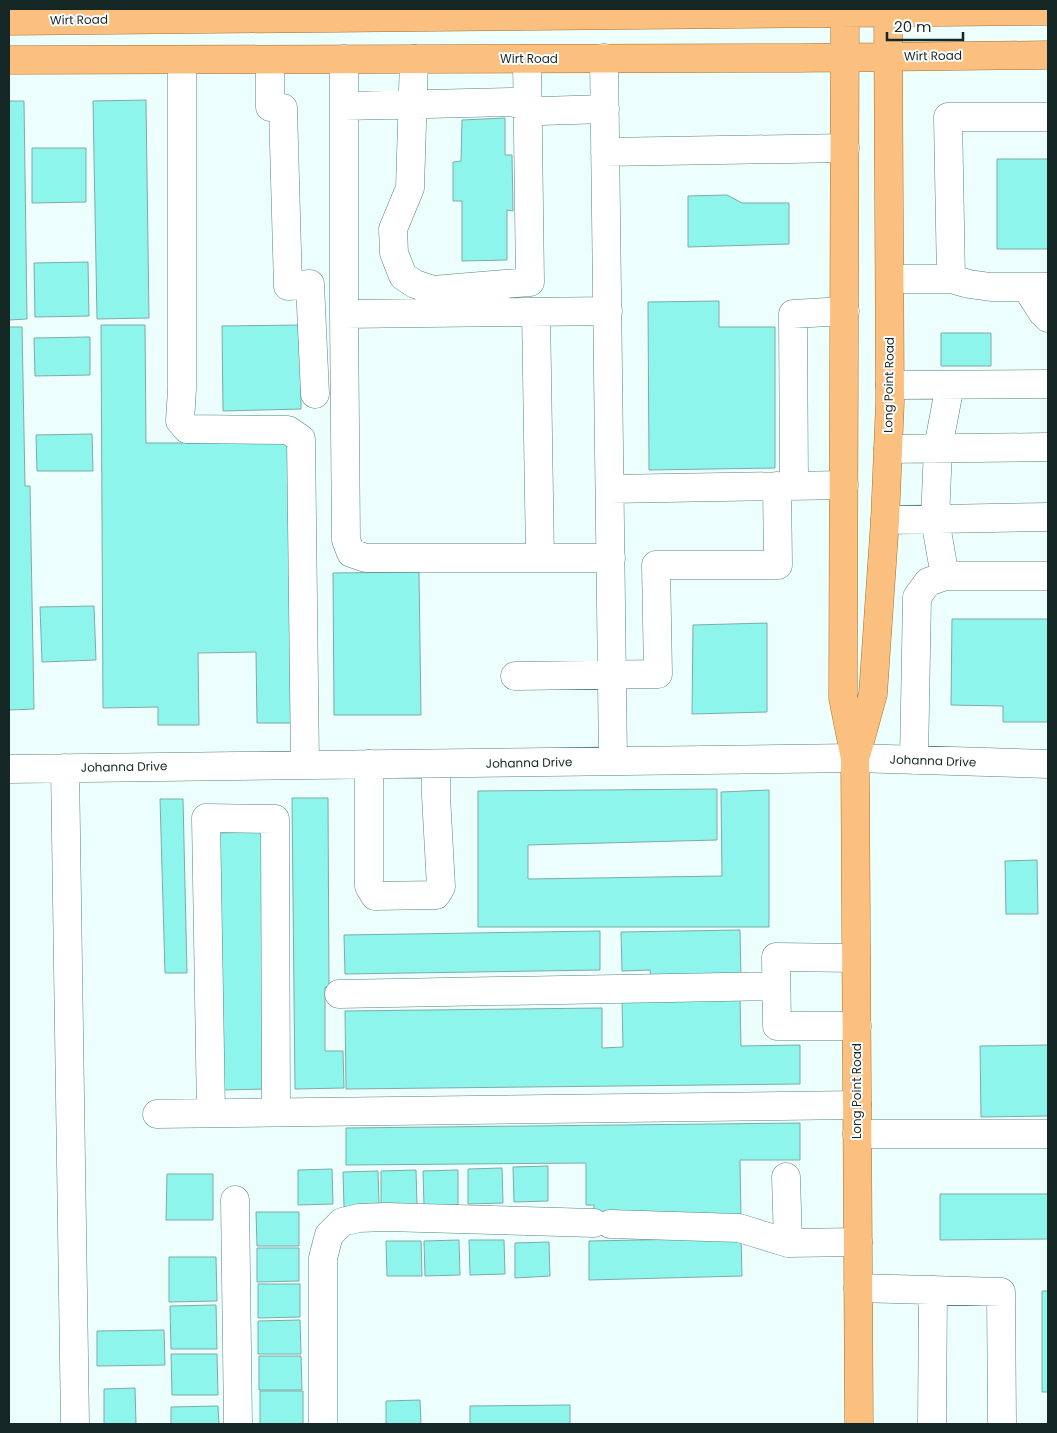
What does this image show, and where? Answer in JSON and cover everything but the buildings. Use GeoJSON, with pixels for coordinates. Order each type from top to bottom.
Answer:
{"type":"FeatureCollection","features":[{"type":"Feature","properties":{"kind":"main road","name":"Long Point Road"},"geometry":{"type":"LineString","coordinates":[[845,11],[843,698],[855,758],[859,1424]]}},
{"type":"Feature","properties":{"kind":"main road","name":"Long Point Road"},"geometry":{"type":"LineString","coordinates":[[855,758],[873,694],[885,520],[890,385],[888,11]]}},
{"type":"Feature","properties":{"kind":"main road","name":"Wirt Road"},"geometry":{"type":"LineString","coordinates":[[9,21],[345,13],[1048,11]]}},
{"type":"Feature","properties":{"kind":"main road"},"geometry":{"type":"LineString","coordinates":[[344,59],[345,13]]}},
{"type":"Feature","properties":{"kind":"main road","name":"Wirt Road"},"geometry":{"type":"LineString","coordinates":[[9,60],[846,58],[1048,55]]}},
{"type":"Feature","properties":{"kind":"street"},"geometry":{"type":"LineString","coordinates":[[604,58],[613,762]]}},
{"type":"Feature","properties":{"kind":"street"},"geometry":{"type":"LineString","coordinates":[[344,59],[346,540],[351,553],[366,558],[610,558]]}},
{"type":"Feature","properties":{"kind":"street"},"geometry":{"type":"LineString","coordinates":[[414,59],[410,188],[393,229],[394,253],[403,276],[415,284],[433,290],[530,282],[527,59]]}},
{"type":"Feature","properties":{"kind":"street"},"geometry":{"type":"LineString","coordinates":[[182,60],[182,379],[180,421],[187,429],[288,430],[301,438],[305,765]]}},
{"type":"Feature","properties":{"kind":"street"},"geometry":{"type":"LineString","coordinates":[[270,60],[270,107],[283,108],[288,286],[310,284],[315,394]]}},
{"type":"Feature","properties":{"kind":"street"},"geometry":{"type":"LineString","coordinates":[[344,106],[512,102],[541,111],[605,109]]}},
{"type":"Feature","properties":{"kind":"street"},"geometry":{"type":"LineString","coordinates":[[951,278],[948,118],[1048,118]]}},
{"type":"Feature","properties":{"kind":"street"},"geometry":{"type":"LineString","coordinates":[[606,152],[845,148]]}},
{"type":"Feature","properties":{"kind":"street"},"geometry":{"type":"LineString","coordinates":[[890,279],[951,278],[969,284],[991,287],[1037,287],[1042,312],[1048,318]]}},
{"type":"Feature","properties":{"kind":"street"},"geometry":{"type":"LineString","coordinates":[[344,314],[608,311]]}},
{"type":"Feature","properties":{"kind":"street"},"geometry":{"type":"LineString","coordinates":[[515,676],[658,674],[656,565],[778,565],[786,486],[793,314],[845,311]]}},
{"type":"Feature","properties":{"kind":"street"},"geometry":{"type":"LineString","coordinates":[[536,312],[540,558]]}},
{"type":"Feature","properties":{"kind":"street"},"geometry":{"type":"LineString","coordinates":[[890,385],[1048,384]]}},
{"type":"Feature","properties":{"kind":"street"},"geometry":{"type":"LineString","coordinates":[[945,576],[935,520],[938,448],[950,385]]}},
{"type":"Feature","properties":{"kind":"street"},"geometry":{"type":"LineString","coordinates":[[888,449],[1048,447]]}},
{"type":"Feature","properties":{"kind":"street"},"geometry":{"type":"LineString","coordinates":[[610,489],[844,485]]}},
{"type":"Feature","properties":{"kind":"street"},"geometry":{"type":"LineString","coordinates":[[885,520],[1048,517]]}},
{"type":"Feature","properties":{"kind":"street"},"geometry":{"type":"LineString","coordinates":[[914,760],[917,597],[928,582],[945,576],[1048,576]]}},
{"type":"Feature","properties":{"kind":"street"},"geometry":{"type":"LineString","coordinates":[[880,597],[917,597]]}},
{"type":"Feature","properties":{"kind":"street","name":"Johanna Drive"},"geometry":{"type":"LineString","coordinates":[[9,770],[855,758],[1048,764]]}},
{"type":"Feature","properties":{"kind":"street"},"geometry":{"type":"LineString","coordinates":[[369,764],[369,886],[375,896],[436,895],[441,887],[436,764]]}},
{"type":"Feature","properties":{"kind":"street"},"geometry":{"type":"LineString","coordinates":[[65,768],[75,1424]]}},
{"type":"Feature","properties":{"kind":"street"},"geometry":{"type":"LineString","coordinates":[[211,1113],[206,818],[275,819],[276,1112]]}},
{"type":"Feature","properties":{"kind":"street"},"geometry":{"type":"LineString","coordinates":[[856,958],[776,957],[777,1026],[856,1026]]}},
{"type":"Feature","properties":{"kind":"street"},"geometry":{"type":"LineString","coordinates":[[339,994],[776,986]]}},
{"type":"Feature","properties":{"kind":"street"},"geometry":{"type":"LineString","coordinates":[[157,1114],[857,1105]]}},
{"type":"Feature","properties":{"kind":"street"},"geometry":{"type":"LineString","coordinates":[[856,1134],[1048,1134]]}},
{"type":"Feature","properties":{"kind":"street"},"geometry":{"type":"LineString","coordinates":[[786,1177],[788,1243]]}},
{"type":"Feature","properties":{"kind":"street"},"geometry":{"type":"LineString","coordinates":[[235,1200],[238,1424]]}},
{"type":"Feature","properties":{"kind":"street"},"geometry":{"type":"LineString","coordinates":[[323,1424],[323,1258],[329,1235],[342,1222],[359,1218],[386,1218],[740,1228],[788,1243],[858,1242]]}},
{"type":"Feature","properties":{"kind":"street"},"geometry":{"type":"LineString","coordinates":[[858,1288],[1001,1292],[1002,1424]]}},
{"type":"Feature","properties":{"kind":"street"},"geometry":{"type":"LineString","coordinates":[[932,1424],[933,1290]]}}]}
